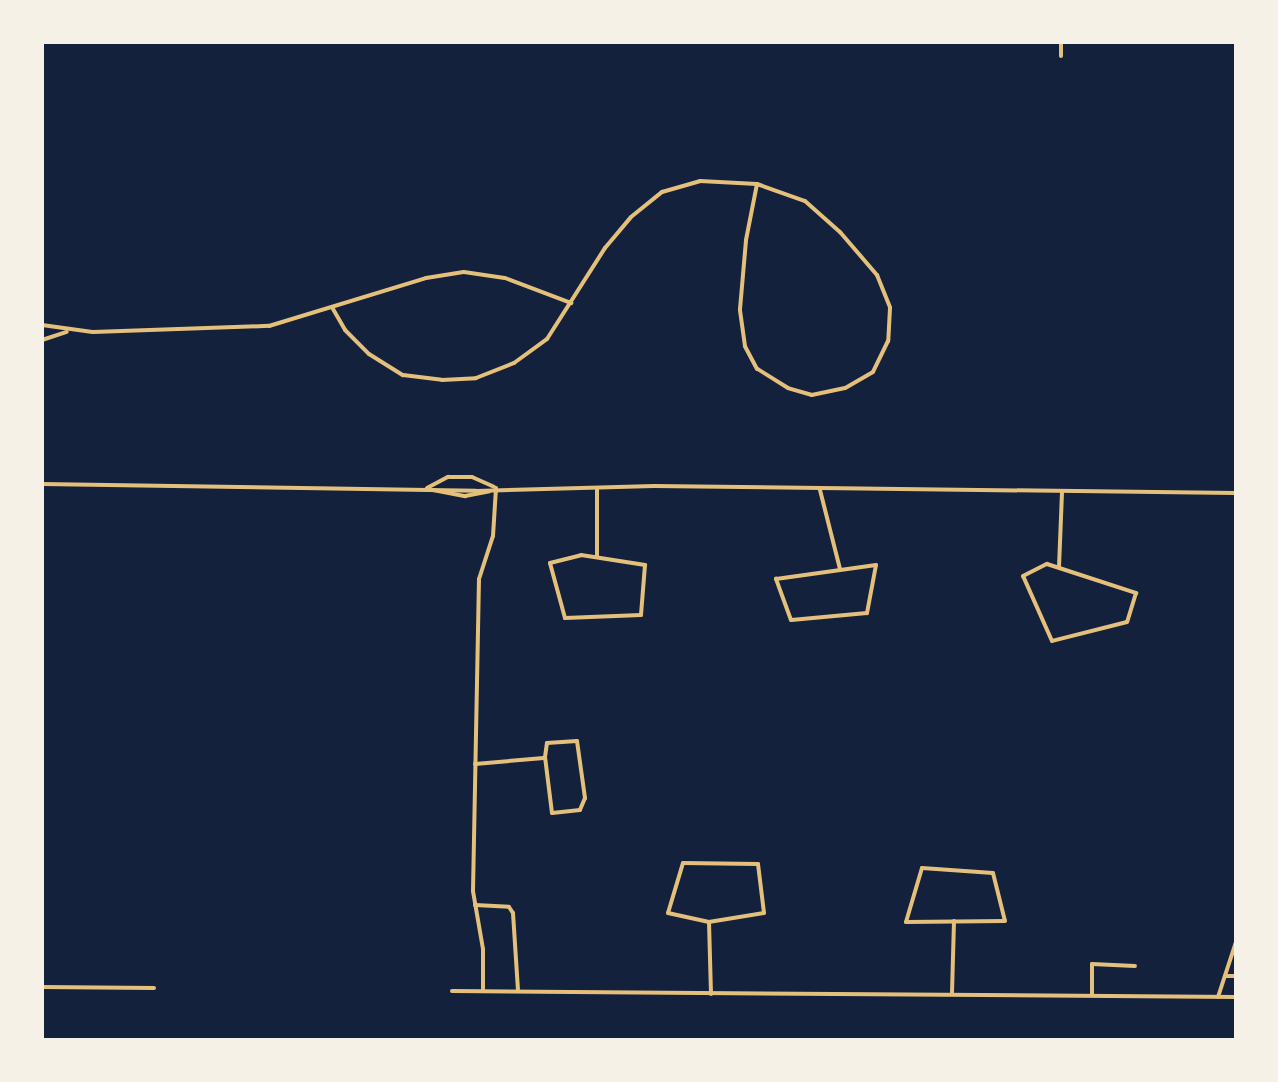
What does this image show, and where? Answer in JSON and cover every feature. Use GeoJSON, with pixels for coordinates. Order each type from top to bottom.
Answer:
{"type":"FeatureCollection","features":[{"type":"Feature","properties":{"kind":"street"},"geometry":{"type":"LineString","coordinates":[[1061,42],[1061,56]]}},
{"type":"Feature","properties":{"kind":"street"},"geometry":{"type":"LineString","coordinates":[[333,309],[345,330],[369,354],[403,375],[442,380],[476,378],[514,363],[547,339],[605,248],[631,217],[662,192],[700,181],[757,184],[805,201],[840,232],[877,275],[890,308],[888,341],[873,372],[845,388],[812,395],[788,388],[757,369],[745,346],[740,309],[742,281],[757,184]]}},
{"type":"Feature","properties":{"kind":"street"},"geometry":{"type":"LineString","coordinates":[[42,325],[69,331],[269,326],[333,309],[426,278],[464,272],[505,278],[571,303]]}},
{"type":"Feature","properties":{"kind":"street"},"geometry":{"type":"LineString","coordinates":[[42,337],[69,331]]}},
{"type":"Feature","properties":{"kind":"street"},"geometry":{"type":"LineString","coordinates":[[426,488],[448,477],[472,477],[496,488]]}},
{"type":"Feature","properties":{"kind":"street"},"geometry":{"type":"LineString","coordinates":[[42,484],[426,488],[465,496],[496,488],[1236,493]]}},
{"type":"Feature","properties":{"kind":"street"},"geometry":{"type":"LineString","coordinates":[[483,990],[483,949],[475,905],[480,570],[493,536],[496,488]]}},
{"type":"Feature","properties":{"kind":"street"},"geometry":{"type":"LineString","coordinates":[[597,488],[597,557]]}},
{"type":"Feature","properties":{"kind":"street"},"geometry":{"type":"LineString","coordinates":[[820,490],[840,570]]}},
{"type":"Feature","properties":{"kind":"street"},"geometry":{"type":"LineString","coordinates":[[1059,567],[1062,492]]}},
{"type":"Feature","properties":{"kind":"street"},"geometry":{"type":"LineString","coordinates":[[581,555],[597,557],[645,565],[641,615],[565,618],[550,563],[581,555]]}},
{"type":"Feature","properties":{"kind":"street"},"geometry":{"type":"LineString","coordinates":[[1047,564],[1059,567],[1136,593],[1127,622],[1052,641],[1023,576],[1047,564]]}},
{"type":"Feature","properties":{"kind":"street"},"geometry":{"type":"LineString","coordinates":[[876,565],[867,613],[791,620],[776,579],[840,570],[876,565]]}},
{"type":"Feature","properties":{"kind":"street"},"geometry":{"type":"LineString","coordinates":[[577,741],[585,798],[580,810],[552,813],[545,757],[547,743],[577,741]]}},
{"type":"Feature","properties":{"kind":"street"},"geometry":{"type":"LineString","coordinates":[[475,764],[545,757]]}},
{"type":"Feature","properties":{"kind":"street"},"geometry":{"type":"LineString","coordinates":[[683,863],[758,864],[764,913],[709,922],[668,913],[683,863]]}},
{"type":"Feature","properties":{"kind":"street"},"geometry":{"type":"LineString","coordinates":[[922,868],[993,873],[1005,921],[954,921],[906,922],[922,868]]}},
{"type":"Feature","properties":{"kind":"street"},"geometry":{"type":"LineString","coordinates":[[475,905],[509,907],[513,913],[518,991]]}},
{"type":"Feature","properties":{"kind":"street"},"geometry":{"type":"LineString","coordinates":[[952,993],[954,921]]}},
{"type":"Feature","properties":{"kind":"street"},"geometry":{"type":"LineString","coordinates":[[709,922],[711,994]]}},
{"type":"Feature","properties":{"kind":"street"},"geometry":{"type":"LineString","coordinates":[[1218,997],[1236,942]]}},
{"type":"Feature","properties":{"kind":"street"},"geometry":{"type":"LineString","coordinates":[[1092,995],[1092,964],[1135,966]]}},
{"type":"Feature","properties":{"kind":"street"},"geometry":{"type":"LineString","coordinates":[[1225,976],[1236,976]]}},
{"type":"Feature","properties":{"kind":"street"},"geometry":{"type":"LineString","coordinates":[[42,987],[154,988]]}},
{"type":"Feature","properties":{"kind":"street"},"geometry":{"type":"LineString","coordinates":[[452,991],[1236,997]]}}]}
